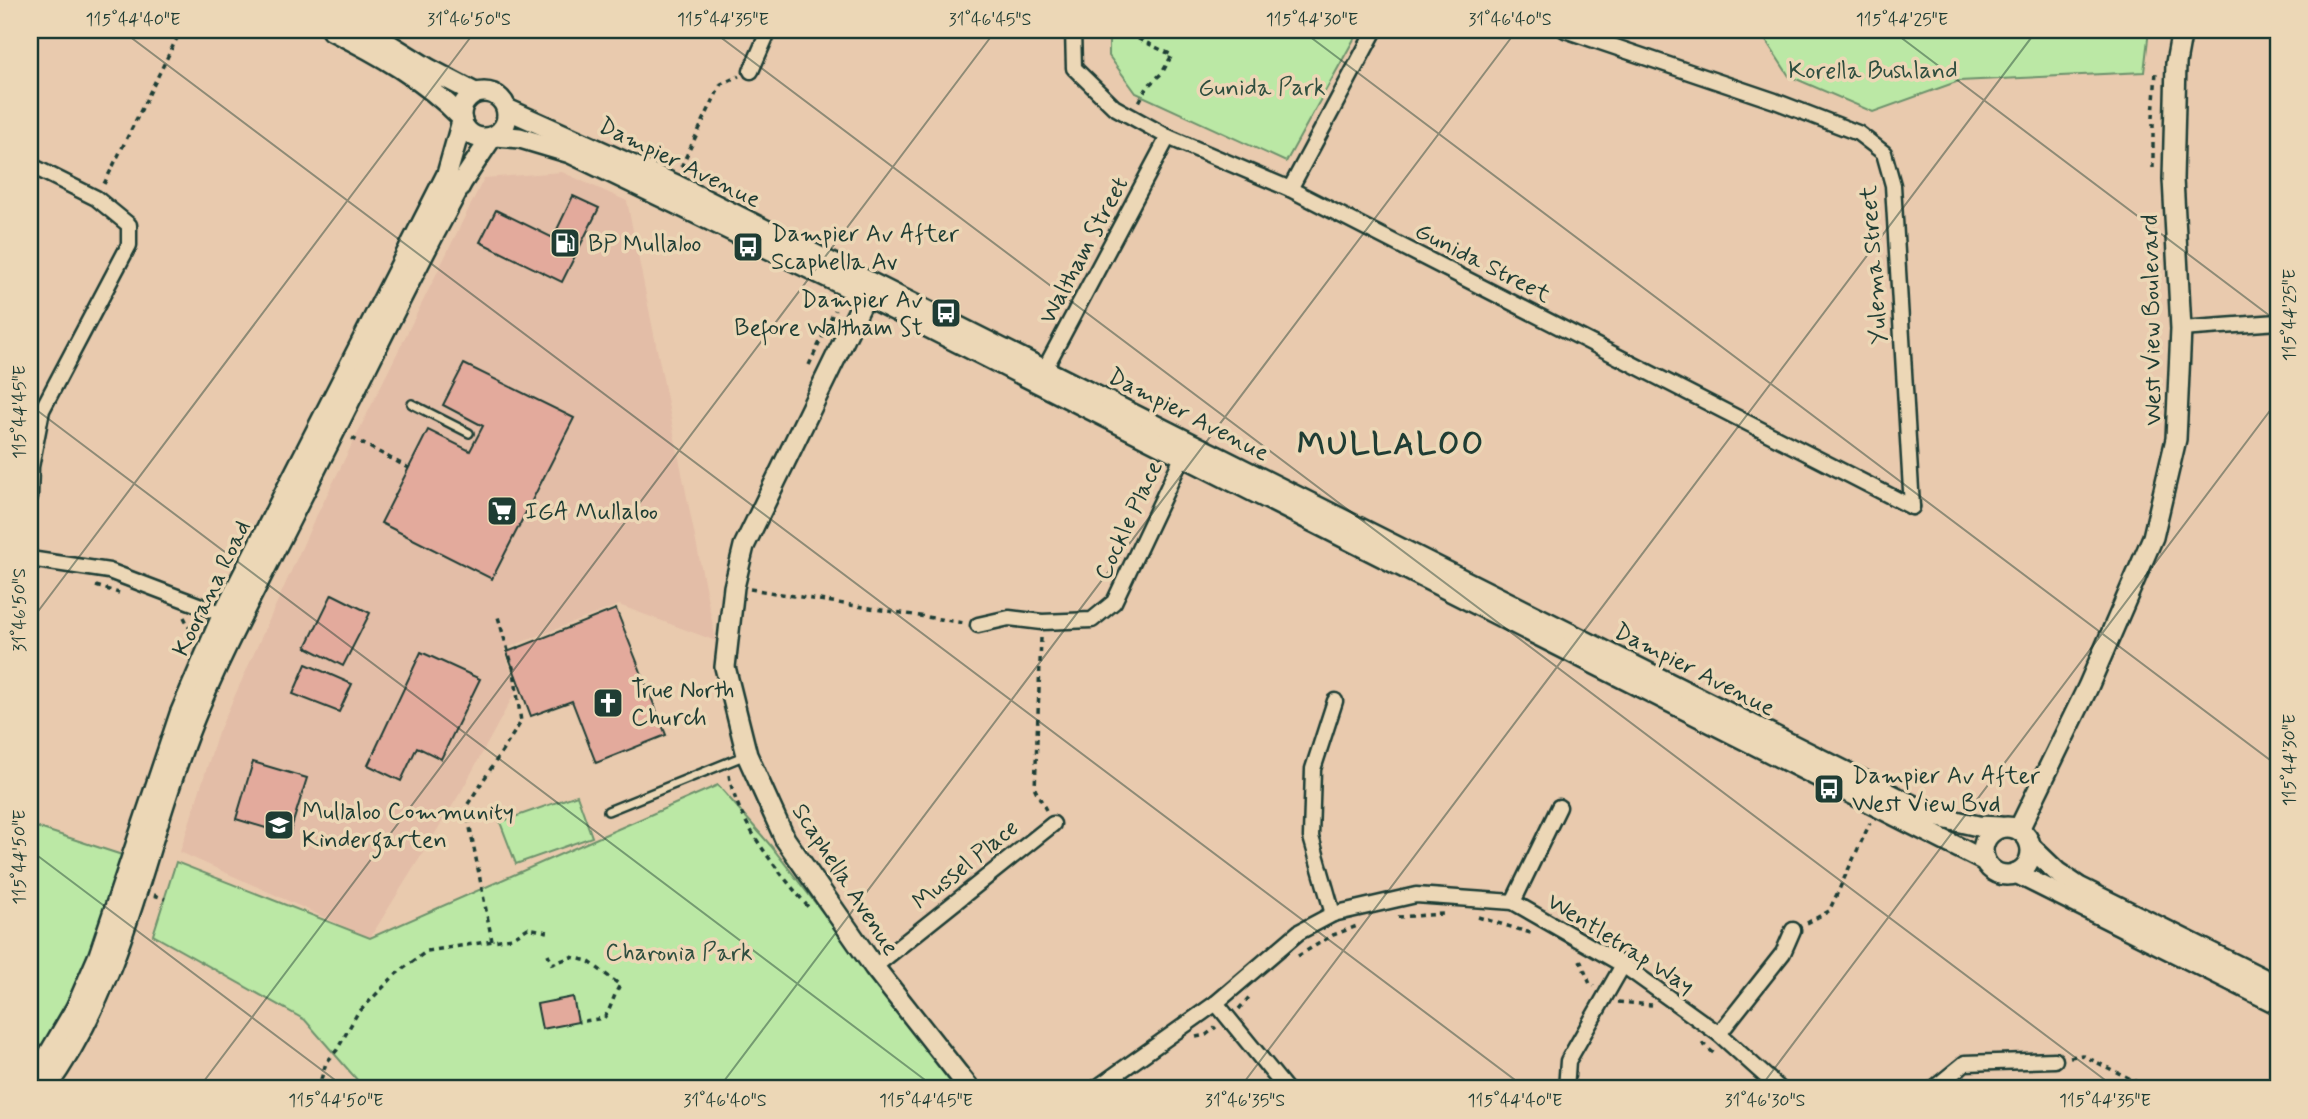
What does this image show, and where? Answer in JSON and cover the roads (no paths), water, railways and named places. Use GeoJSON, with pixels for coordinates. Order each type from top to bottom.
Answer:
{"type":"FeatureCollection","features":[{"type":"Feature","properties":{"kind":"main road"},"geometry":{"type":"LineString","coordinates":[[331,30],[396,65],[433,91],[461,119],[465,128],[477,137],[494,136],[506,124],[507,109],[503,100],[495,94],[485,91],[475,93],[464,103],[461,119]]}},
{"type":"Feature","properties":{"kind":"main road"},"geometry":{"type":"LineString","coordinates":[[366,30],[429,69],[475,93]]}},
{"type":"Feature","properties":{"kind":"main road","name":"West View Boulevard"},"geometry":{"type":"LineString","coordinates":[[2010,828],[2088,687],[2153,537],[2176,439],[2181,329],[2173,179],[2176,63],[2182,30]]}},
{"type":"Feature","properties":{"kind":"main road","name":"Dampier Avenue"},"geometry":{"type":"LineString","coordinates":[[507,109],[676,185],[869,290]]}},
{"type":"Feature","properties":{"kind":"main road","name":"Koorana Road"},"geometry":{"type":"LineString","coordinates":[[30,1086],[76,1008],[99,955],[170,739],[447,174],[461,119]]}},
{"type":"Feature","properties":{"kind":"main road","name":"Koorana Road"},"geometry":{"type":"LineString","coordinates":[[45,1089],[61,1068],[78,1037],[117,955],[184,745],[230,617],[462,182],[494,136]]}},
{"type":"Feature","properties":{"kind":"main road","name":"Dampier Avenue"},"geometry":{"type":"LineString","coordinates":[[494,136],[520,138],[570,153],[869,290],[1985,861]]}},
{"type":"Feature","properties":{"kind":"main road","name":"Scaphella Avenue"},"geometry":{"type":"LineString","coordinates":[[869,290],[744,546],[734,587],[725,667],[747,755],[785,839],[874,967],[970,1089]]}},
{"type":"Feature","properties":{"kind":"main road","name":"Dampier Avenue"},"geometry":{"type":"LineString","coordinates":[[1186,450],[1934,816],[1969,824],[2010,828]]}},
{"type":"Feature","properties":{"kind":"main road"},"geometry":{"type":"LineString","coordinates":[[2016,873],[2027,865],[2031,857],[2028,838],[2010,828],[1992,831],[1984,842],[1982,852],[1985,861],[1998,873],[2016,873],[2278,1004]]}},
{"type":"Feature","properties":{"kind":"main road"},"geometry":{"type":"LineString","coordinates":[[2031,847],[2057,872],[2078,887],[2278,986]]}},
{"type":"Feature","properties":{"kind":"street"},"geometry":{"type":"LineString","coordinates":[[751,71],[769,30]]}},
{"type":"Feature","properties":{"kind":"street","name":"Gunida Street"},"geometry":{"type":"LineString","coordinates":[[1073,30],[1074,68],[1114,107],[1168,137],[1290,188],[1912,507]]}},
{"type":"Feature","properties":{"kind":"street"},"geometry":{"type":"LineString","coordinates":[[1290,188],[1376,30]]}},
{"type":"Feature","properties":{"kind":"street","name":"Yulema Street"},"geometry":{"type":"LineString","coordinates":[[1565,30],[1775,101],[1857,134],[1884,153],[1893,185],[1912,507]]}},
{"type":"Feature","properties":{"kind":"street","name":"Waltham Street"},"geometry":{"type":"LineString","coordinates":[[1041,376],[1168,137]]}},
{"type":"Feature","properties":{"kind":"street"},"geometry":{"type":"LineString","coordinates":[[30,165],[96,198],[129,225],[129,245],[42,410],[31,467],[30,497]]}},
{"type":"Feature","properties":{"kind":"street"},"geometry":{"type":"LineString","coordinates":[[2181,329],[2278,322]]}},
{"type":"Feature","properties":{"kind":"street","name":"Cockle Place"},"geometry":{"type":"LineString","coordinates":[[978,625],[1009,618],[1042,622],[1092,620],[1114,602],[1186,450]]}},
{"type":"Feature","properties":{"kind":"street"},"geometry":{"type":"LineString","coordinates":[[30,559],[109,571],[230,617]]}},
{"type":"Feature","properties":{"kind":"street"},"geometry":{"type":"LineString","coordinates":[[1333,914],[1311,837],[1313,769],[1335,701]]}},
{"type":"Feature","properties":{"kind":"street"},"geometry":{"type":"LineString","coordinates":[[1513,902],[1559,807]]}},
{"type":"Feature","properties":{"kind":"street","name":"Mussel Place"},"geometry":{"type":"LineString","coordinates":[[874,967],[1053,824]]}},
{"type":"Feature","properties":{"kind":"street","name":"Wentletrap Way"},"geometry":{"type":"LineString","coordinates":[[1095,1089],[1216,1003],[1299,932],[1333,914],[1416,895],[1513,902],[1623,965],[1719,1034],[1780,1089]]}},
{"type":"Feature","properties":{"kind":"street"},"geometry":{"type":"LineString","coordinates":[[1719,1034],[1783,953],[1793,930]]}},
{"type":"Feature","properties":{"kind":"street"},"geometry":{"type":"LineString","coordinates":[[1566,1089],[1568,1061],[1623,965]]}},
{"type":"Feature","properties":{"kind":"street"},"geometry":{"type":"LineString","coordinates":[[1216,1003],[1286,1089]]}},
{"type":"Feature","properties":{"kind":"street"},"geometry":{"type":"LineString","coordinates":[[1933,1089],[1965,1063],[2055,1060]]}},
{"type":"Feature","properties":{"kind":"lane"},"geometry":{"type":"LineString","coordinates":[[412,404],[469,433]]}},
{"type":"Feature","properties":{"kind":"lane"},"geometry":{"type":"LineString","coordinates":[[608,811],[747,755]]}},
{"type":"Feature","properties":{"kind":"place","name":"BP Mullaloo"},"geometry":{"type":"Point","coordinates":[565,243]}},
{"type":"Feature","properties":{"kind":"place","name":"Dampier Av After Scaphella Av"},"geometry":{"type":"Point","coordinates":[748,247]}},
{"type":"Feature","properties":{"kind":"place","name":"Dampier Av Before Waltham St"},"geometry":{"type":"Point","coordinates":[946,313]}},
{"type":"Feature","properties":{"kind":"place","name":"IGA Mullaloo"},"geometry":{"type":"Point","coordinates":[502,511]}},
{"type":"Feature","properties":{"kind":"place","name":"True North Church"},"geometry":{"type":"Point","coordinates":[608,703]}},
{"type":"Feature","properties":{"kind":"place","name":"Dampier Av After West View Bvd"},"geometry":{"type":"Point","coordinates":[1829,789]}},
{"type":"Feature","properties":{"kind":"place","name":"Mullaloo Community Kindergarten"},"geometry":{"type":"Point","coordinates":[279,825]}},
{"type":"Feature","properties":{"kind":"district","name":"MULLALOO"},"geometry":{"type":"Point","coordinates":[1391,443]}},
{"type":"Feature","properties":{"kind":"park label","name":"Korella Bushland"},"geometry":{"type":"Point","coordinates":[1873,70]}},
{"type":"Feature","properties":{"kind":"park label","name":"Gunida Park"},"geometry":{"type":"Point","coordinates":[1262,87]}},
{"type":"Feature","properties":{"kind":"park label","name":"Charonia Park"},"geometry":{"type":"Point","coordinates":[679,952]}}]}
